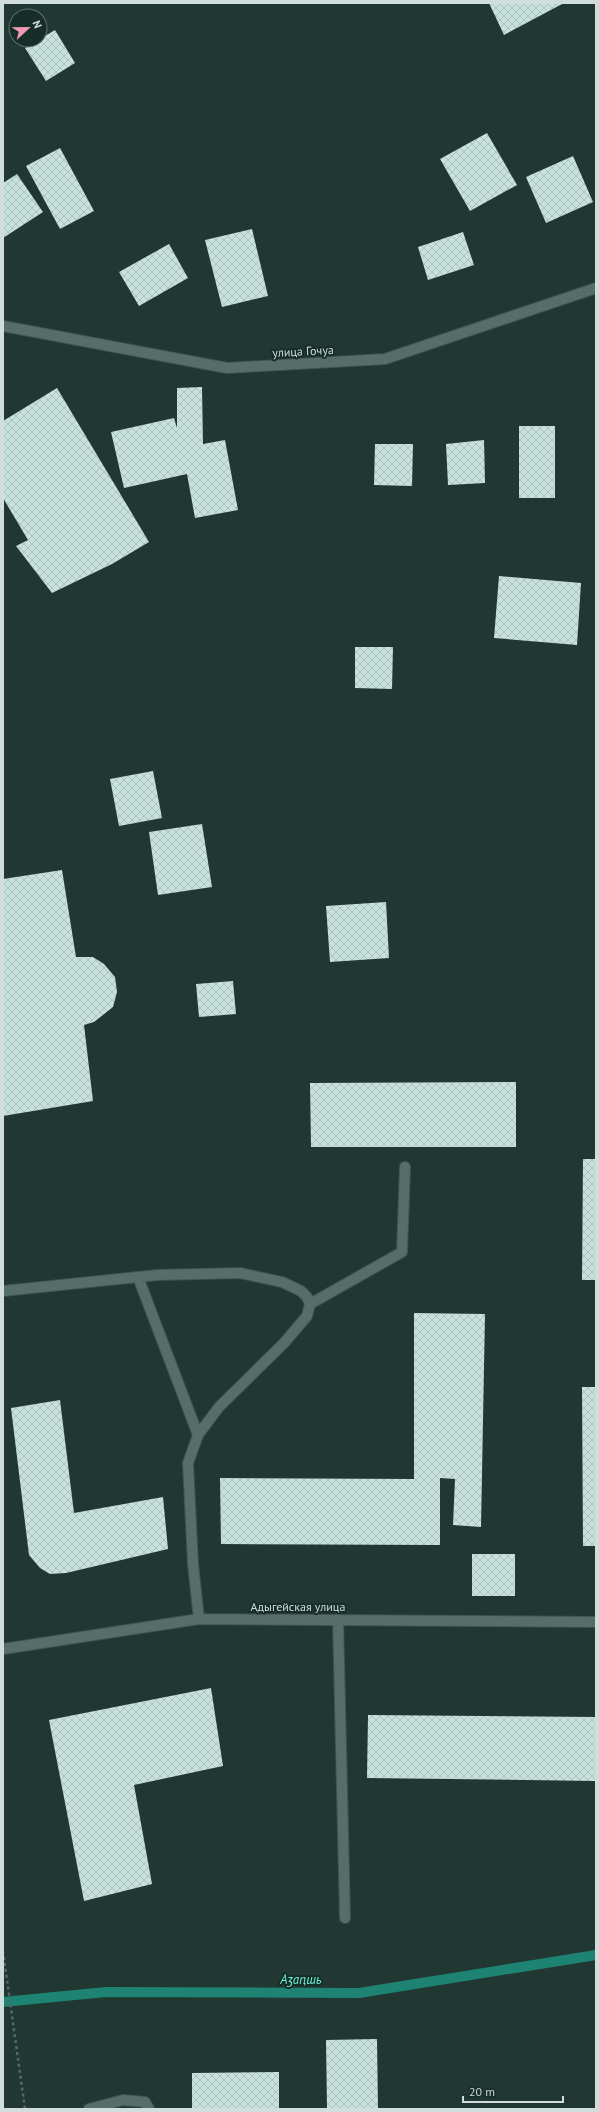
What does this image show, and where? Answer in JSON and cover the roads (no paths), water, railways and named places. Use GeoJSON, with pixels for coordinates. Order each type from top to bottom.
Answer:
{"type":"FeatureCollection","features":[{"type":"Feature","properties":{"kind":"street","name":"улица Гочуа"},"geometry":{"type":"LineString","coordinates":[[3,326],[227,368],[385,359],[596,288]]}},
{"type":"Feature","properties":{"kind":"street"},"geometry":{"type":"LineString","coordinates":[[310,1304],[402,1252],[405,1168]]}},
{"type":"Feature","properties":{"kind":"street"},"geometry":{"type":"LineString","coordinates":[[3,1291],[138,1277],[240,1273],[282,1282],[301,1291],[308,1297],[310,1304],[307,1316],[284,1343],[219,1407],[198,1434],[188,1463],[193,1564],[199,1619]]}},
{"type":"Feature","properties":{"kind":"street"},"geometry":{"type":"LineString","coordinates":[[138,1277],[198,1434]]}},
{"type":"Feature","properties":{"kind":"street","name":"Адыгейская улица"},"geometry":{"type":"LineString","coordinates":[[3,1649],[199,1619],[596,1622]]}},
{"type":"Feature","properties":{"kind":"street"},"geometry":{"type":"LineString","coordinates":[[338,1619],[345,1918]]}},
{"type":"Feature","properties":{"kind":"street"},"geometry":{"type":"LineString","coordinates":[[90,2109],[123,2100],[145,2102],[149,2109]]}},
{"type":"Feature","properties":{"kind":"waterway","name":"Аӡаԥшь"},"geometry":{"type":"LineString","coordinates":[[3,2002],[106,1992],[359,1993],[596,1955]]}}]}
